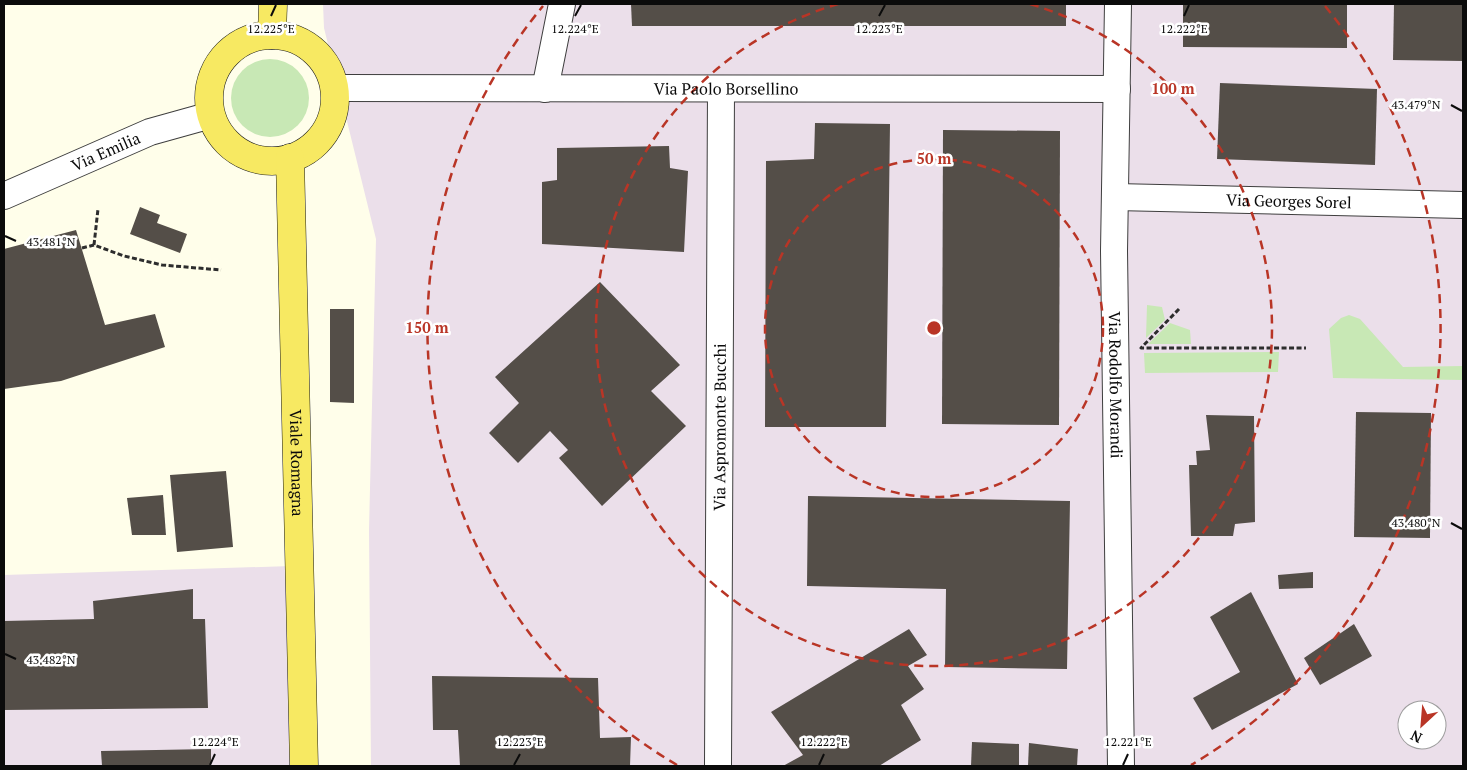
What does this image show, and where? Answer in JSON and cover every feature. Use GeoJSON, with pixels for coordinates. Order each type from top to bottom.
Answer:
{"type":"FeatureCollection","features":[{"type":"Feature","properties":{"kind":"main road"},"geometry":{"type":"LineString","coordinates":[[272,35],[273,4]]}},
{"type":"Feature","properties":{"kind":"main road"},"geometry":{"type":"LineString","coordinates":[[272,35],[290,37],[306,44],[320,56],[330,71],[335,88],[332,118],[326,132],[310,148],[290,158],[270,161],[251,157],[234,148],[220,133],[212,115],[209,96],[213,77],[222,60],[236,46],[253,38],[272,35]]}},
{"type":"Feature","properties":{"kind":"main road","name":"Viale Romagna"},"geometry":{"type":"LineString","coordinates":[[290,158],[304,766]]}},
{"type":"Feature","properties":{"kind":"street"},"geometry":{"type":"LineString","coordinates":[[545,89],[562,4]]}},
{"type":"Feature","properties":{"kind":"street","name":"Via Rodolfo Morandi"},"geometry":{"type":"LineString","coordinates":[[1118,4],[1115,197],[1121,766]]}},
{"type":"Feature","properties":{"kind":"street","name":"Via Paolo Borsellino"},"geometry":{"type":"LineString","coordinates":[[335,88],[1117,89]]}},
{"type":"Feature","properties":{"kind":"street","name":"Via Aspromonte Bucchi"},"geometry":{"type":"LineString","coordinates":[[718,766],[722,89]]}},
{"type":"Feature","properties":{"kind":"street","name":"Via Emilia"},"geometry":{"type":"LineString","coordinates":[[4,196],[150,132],[212,115]]}},
{"type":"Feature","properties":{"kind":"street","name":"Via Georges Sorel"},"geometry":{"type":"LineString","coordinates":[[1115,197],[1463,205]]}},
{"type":"Feature","properties":{"kind":"path"},"geometry":{"type":"LineString","coordinates":[[94,245],[98,208]]}},
{"type":"Feature","properties":{"kind":"path"},"geometry":{"type":"LineString","coordinates":[[82,248],[94,245],[124,256],[162,265],[221,270]]}},
{"type":"Feature","properties":{"kind":"path"},"geometry":{"type":"LineString","coordinates":[[1179,309],[1142,348],[1306,348]]}},
{"type":"Feature","properties":{"kind":"shaded area"},"geometry":{"type":"Polygon","coordinates":[[[323,4],[1463,4],[1463,766],[371,766],[369,530],[376,239],[324,28],[323,4]]]}},
{"type":"Feature","properties":{"kind":"shaded area"},"geometry":{"type":"Polygon","coordinates":[[[291,566],[297,766],[4,766],[4,575],[291,566]]]}},
{"type":"Feature","properties":{"kind":"green space"},"geometry":{"type":"Polygon","coordinates":[[[262,59],[278,59],[292,65],[303,76],[309,90],[309,106],[303,120],[292,131],[278,137],[262,137],[248,131],[237,120],[231,106],[231,90],[237,76],[248,65],[262,59]]]}},
{"type":"Feature","properties":{"kind":"green space"},"geometry":{"type":"Polygon","coordinates":[[[1147,305],[1162,307],[1165,320],[1146,338],[1147,305]]]}},
{"type":"Feature","properties":{"kind":"green space"},"geometry":{"type":"Polygon","coordinates":[[[1349,315],[1360,319],[1403,367],[1463,366],[1463,380],[1333,378],[1329,329],[1341,318],[1349,315]]]}},
{"type":"Feature","properties":{"kind":"green space"},"geometry":{"type":"Polygon","coordinates":[[[1170,323],[1190,330],[1191,344],[1148,344],[1170,323]]]}},
{"type":"Feature","properties":{"kind":"green space"},"geometry":{"type":"Polygon","coordinates":[[[1279,352],[1278,372],[1145,373],[1144,353],[1279,352]]]}},
{"type":"Feature","properties":{"kind":"building"},"geometry":{"type":"Polygon","coordinates":[[[631,4],[1066,4],[1066,26],[632,26],[631,4]]]}},
{"type":"Feature","properties":{"kind":"building"},"geometry":{"type":"Polygon","coordinates":[[[1183,4],[1347,4],[1347,48],[1183,47],[1183,4]]]}},
{"type":"Feature","properties":{"kind":"building"},"geometry":{"type":"Polygon","coordinates":[[[1394,4],[1463,4],[1463,61],[1393,60],[1394,4]]]}},
{"type":"Feature","properties":{"kind":"building"},"geometry":{"type":"Polygon","coordinates":[[[1220,83],[1377,89],[1375,165],[1217,159],[1220,83]]]}},
{"type":"Feature","properties":{"kind":"building"},"geometry":{"type":"Polygon","coordinates":[[[815,123],[890,124],[886,427],[765,427],[766,161],[814,159],[815,123]]]}},
{"type":"Feature","properties":{"kind":"building"},"geometry":{"type":"Polygon","coordinates":[[[943,130],[1060,131],[1059,425],[942,424],[943,130]]]}},
{"type":"Feature","properties":{"kind":"building"},"geometry":{"type":"Polygon","coordinates":[[[669,146],[670,168],[688,171],[684,252],[542,244],[542,182],[557,180],[557,148],[669,146]]]}},
{"type":"Feature","properties":{"kind":"building"},"geometry":{"type":"Polygon","coordinates":[[[140,207],[160,215],[157,223],[187,234],[180,253],[130,234],[140,207]]]}},
{"type":"Feature","properties":{"kind":"building"},"geometry":{"type":"Polygon","coordinates":[[[76,230],[105,325],[155,314],[165,347],[61,381],[4,389],[4,249],[76,230]]]}},
{"type":"Feature","properties":{"kind":"building"},"geometry":{"type":"Polygon","coordinates":[[[600,282],[680,365],[651,391],[686,426],[602,506],[559,458],[568,450],[550,431],[518,463],[489,433],[519,403],[495,377],[600,282]]]}},
{"type":"Feature","properties":{"kind":"building"},"geometry":{"type":"Polygon","coordinates":[[[330,309],[354,309],[354,403],[330,402],[330,309]]]}},
{"type":"Feature","properties":{"kind":"building"},"geometry":{"type":"Polygon","coordinates":[[[1356,412],[1431,413],[1430,538],[1354,537],[1356,412]]]}},
{"type":"Feature","properties":{"kind":"building"},"geometry":{"type":"Polygon","coordinates":[[[1206,415],[1254,416],[1255,522],[1235,524],[1233,536],[1191,536],[1189,465],[1197,465],[1196,451],[1210,450],[1206,415]]]}},
{"type":"Feature","properties":{"kind":"building"},"geometry":{"type":"Polygon","coordinates":[[[226,471],[233,547],[177,552],[170,475],[226,471]]]}},
{"type":"Feature","properties":{"kind":"building"},"geometry":{"type":"Polygon","coordinates":[[[163,495],[166,535],[132,535],[127,498],[163,495]]]}},
{"type":"Feature","properties":{"kind":"building"},"geometry":{"type":"Polygon","coordinates":[[[808,496],[1070,501],[1067,669],[945,667],[946,589],[807,586],[808,496]]]}},
{"type":"Feature","properties":{"kind":"building"},"geometry":{"type":"Polygon","coordinates":[[[1313,572],[1313,588],[1279,589],[1278,575],[1313,572]]]}},
{"type":"Feature","properties":{"kind":"building"},"geometry":{"type":"Polygon","coordinates":[[[193,589],[193,619],[205,619],[208,708],[4,710],[4,621],[94,619],[93,601],[193,589]]]}},
{"type":"Feature","properties":{"kind":"building"},"geometry":{"type":"Polygon","coordinates":[[[1251,592],[1298,684],[1212,730],[1193,698],[1240,672],[1210,617],[1251,592]]]}},
{"type":"Feature","properties":{"kind":"building"},"geometry":{"type":"Polygon","coordinates":[[[1354,624],[1372,656],[1320,685],[1304,658],[1354,624]]]}},
{"type":"Feature","properties":{"kind":"building"},"geometry":{"type":"Polygon","coordinates":[[[909,629],[927,655],[908,666],[924,689],[901,705],[921,740],[879,766],[783,766],[803,755],[771,712],[909,629]]]}},
{"type":"Feature","properties":{"kind":"building"},"geometry":{"type":"Polygon","coordinates":[[[432,676],[598,678],[600,738],[631,737],[630,766],[460,766],[458,730],[433,730],[432,676]]]}},
{"type":"Feature","properties":{"kind":"building"},"geometry":{"type":"Polygon","coordinates":[[[972,742],[1019,744],[1019,766],[971,766],[972,742]]]}},
{"type":"Feature","properties":{"kind":"building"},"geometry":{"type":"Polygon","coordinates":[[[1029,743],[1078,749],[1077,766],[1028,766],[1029,743]]]}},
{"type":"Feature","properties":{"kind":"building"},"geometry":{"type":"Polygon","coordinates":[[[211,749],[211,766],[102,766],[101,751],[211,749]]]}}]}
